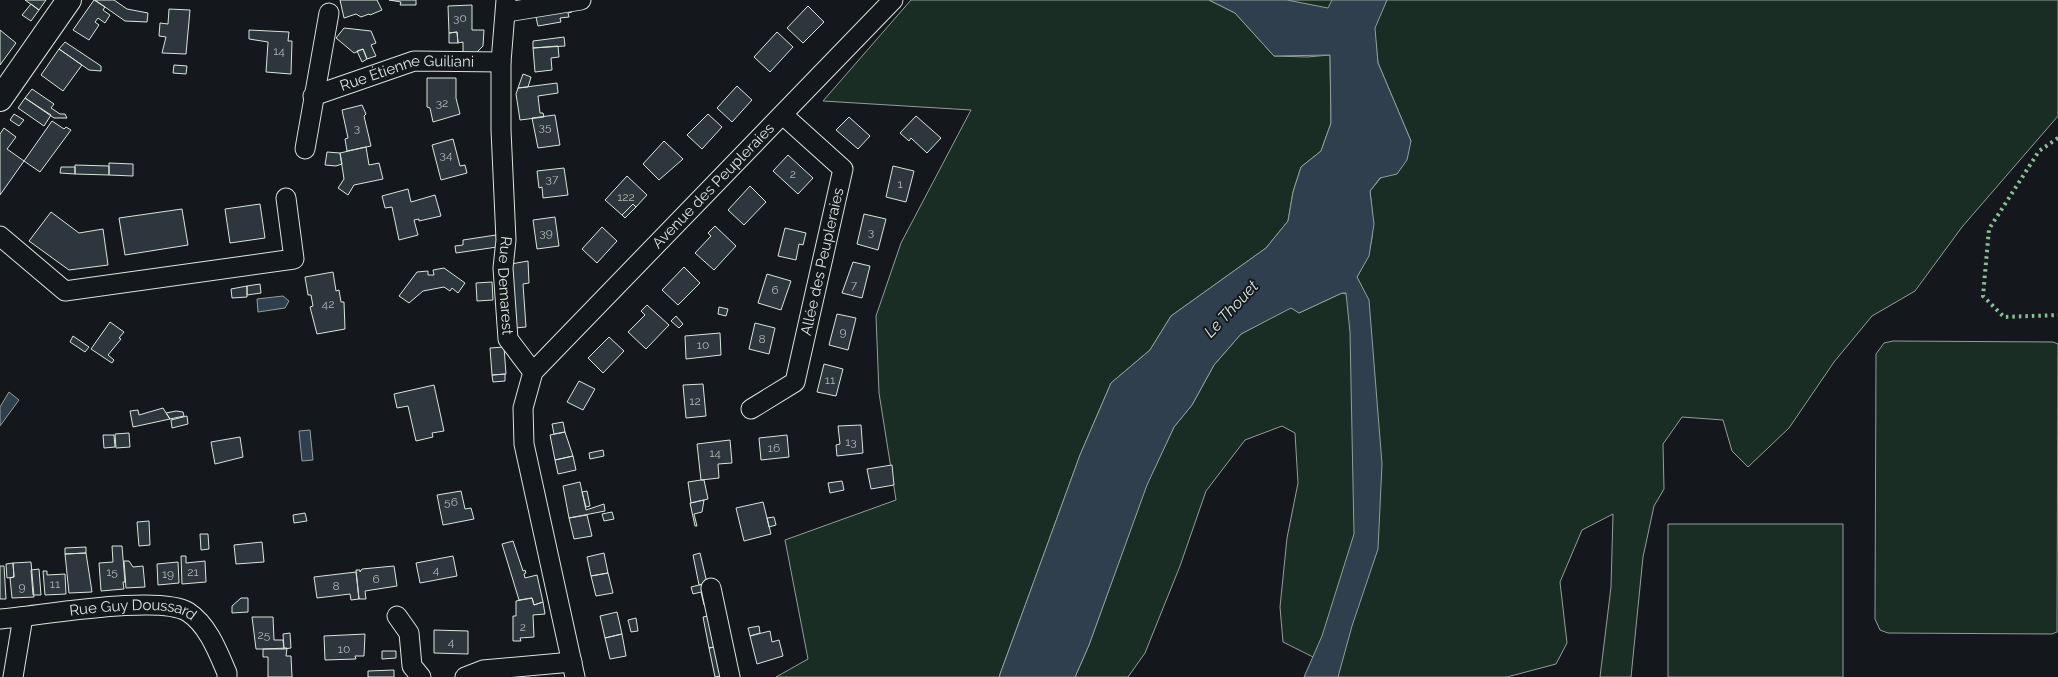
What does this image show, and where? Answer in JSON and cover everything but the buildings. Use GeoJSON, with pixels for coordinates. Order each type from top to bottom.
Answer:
{"type":"FeatureCollection","features":[{"type":"Feature","properties":{"kind":"main road"},"geometry":{"type":"LineString","coordinates":[[0,99],[69,0]]}},
{"type":"Feature","properties":{"kind":"street"},"geometry":{"type":"LineString","coordinates":[[506,6],[580,0]]}},
{"type":"Feature","properties":{"kind":"street","name":"Avenue des Peupleraies"},"geometry":{"type":"LineString","coordinates":[[533,372],[893,0]]}},
{"type":"Feature","properties":{"kind":"street","name":"Rue Demarest"},"geometry":{"type":"LineString","coordinates":[[506,6],[501,62],[501,130],[506,240],[502,268],[508,338],[533,372]]}},
{"type":"Feature","properties":{"kind":"street","name":"Rue Étienne Guiliani"},"geometry":{"type":"LineString","coordinates":[[305,149],[329,13]]}},
{"type":"Feature","properties":{"kind":"street","name":"Rue Étienne Guiliani"},"geometry":{"type":"LineString","coordinates":[[314,96],[414,61],[501,62]]}},
{"type":"Feature","properties":{"kind":"street","name":"Allée des Peupleraies"},"geometry":{"type":"LineString","coordinates":[[751,409],[795,382],[843,169],[783,115]]}},
{"type":"Feature","properties":{"kind":"street"},"geometry":{"type":"LineString","coordinates":[[0,236],[65,291],[294,259],[286,198]]}},
{"type":"Feature","properties":{"kind":"street"},"geometry":{"type":"LineString","coordinates":[[464,677],[483,670],[574,669],[524,444],[523,408],[533,372]]}},
{"type":"Feature","properties":{"kind":"street"},"geometry":{"type":"LineString","coordinates":[[711,588],[730,677]]}},
{"type":"Feature","properties":{"kind":"street","name":"Rue Guy Doussard"},"geometry":{"type":"LineString","coordinates":[[0,619],[144,604],[173,606],[189,613],[208,633],[227,672],[227,677]]}},
{"type":"Feature","properties":{"kind":"street"},"geometry":{"type":"LineString","coordinates":[[397,616],[409,633],[412,666],[421,677]]}},
{"type":"Feature","properties":{"kind":"street"},"geometry":{"type":"LineString","coordinates":[[13,677],[23,617]]}},
{"type":"Feature","properties":{"kind":"green space"},"geometry":{"type":"Polygon","coordinates":[[[911,0],[1209,0],[1235,13],[1274,56],[1307,57],[1330,55],[1331,123],[1321,151],[1301,167],[1293,192],[1288,221],[1266,248],[1171,316],[1150,350],[1111,383],[1080,455],[999,677],[776,677],[808,659],[785,540],[896,500],[879,393],[876,316],[901,243],[971,110],[823,101],[911,0]]]}},
{"type":"Feature","properties":{"kind":"green space"},"geometry":{"type":"Polygon","coordinates":[[[1287,0],[2058,0],[2058,116],[1962,227],[1915,291],[1872,316],[1834,362],[1789,428],[1748,467],[1732,451],[1723,420],[1682,417],[1663,444],[1664,489],[1654,506],[1643,557],[1631,677],[1600,677],[1611,587],[1613,514],[1582,530],[1560,582],[1567,643],[1556,664],[1507,677],[1338,677],[1339,670],[1283,642],[1280,607],[1287,538],[1298,483],[1295,433],[1282,426],[1245,440],[1206,491],[1180,566],[1145,653],[1128,677],[1075,677],[1089,645],[1147,484],[1174,427],[1192,405],[1214,365],[1241,334],[1291,307],[1299,313],[1342,293],[1368,300],[1357,277],[1371,245],[1373,226],[1370,191],[1411,141],[1378,63],[1374,28],[1287,0]]]}},
{"type":"Feature","properties":{"kind":"green space"},"geometry":{"type":"Polygon","coordinates":[[[1893,341],[2053,342],[2058,344],[2057,632],[2052,634],[1888,633],[1880,630],[1875,619],[1876,354],[1884,343],[1893,341]]]}},
{"type":"Feature","properties":{"kind":"green space"},"geometry":{"type":"Polygon","coordinates":[[[1668,524],[1843,524],[1843,677],[1668,677],[1668,524]]]}},
{"type":"Feature","properties":{"kind":"water","name":"Le Thouet"},"geometry":{"type":"Polygon","coordinates":[[[1209,0],[1287,0],[1328,8],[1332,0],[1387,0],[1375,28],[1378,63],[1411,141],[1407,160],[1397,174],[1380,178],[1370,191],[1374,224],[1369,256],[1357,277],[1369,300],[1382,464],[1378,549],[1352,626],[1338,677],[1304,677],[1322,636],[1354,534],[1350,332],[1346,293],[1342,293],[1299,313],[1291,308],[1241,334],[1214,365],[1192,405],[1174,427],[1147,485],[1089,645],[1075,677],[999,677],[1080,455],[1111,383],[1150,350],[1171,316],[1266,248],[1288,221],[1293,192],[1301,167],[1321,151],[1331,123],[1330,55],[1274,56],[1235,13],[1209,0]]]}},
{"type":"Feature","properties":{"kind":"water"},"geometry":{"type":"Polygon","coordinates":[[[283,296],[289,301],[285,308],[258,312],[257,299],[283,296]]]}},
{"type":"Feature","properties":{"kind":"water"},"geometry":{"type":"Polygon","coordinates":[[[9,392],[19,400],[0,426],[0,407],[9,392]]]}},
{"type":"Feature","properties":{"kind":"water"},"geometry":{"type":"Polygon","coordinates":[[[310,430],[313,460],[302,461],[299,431],[310,430]]]}},
{"type":"Feature","properties":{"kind":"hedge"},"geometry":{"type":"LineString","coordinates":[[2058,138],[2039,151],[1989,229],[1983,296],[2004,317],[2058,315]]}}]}
